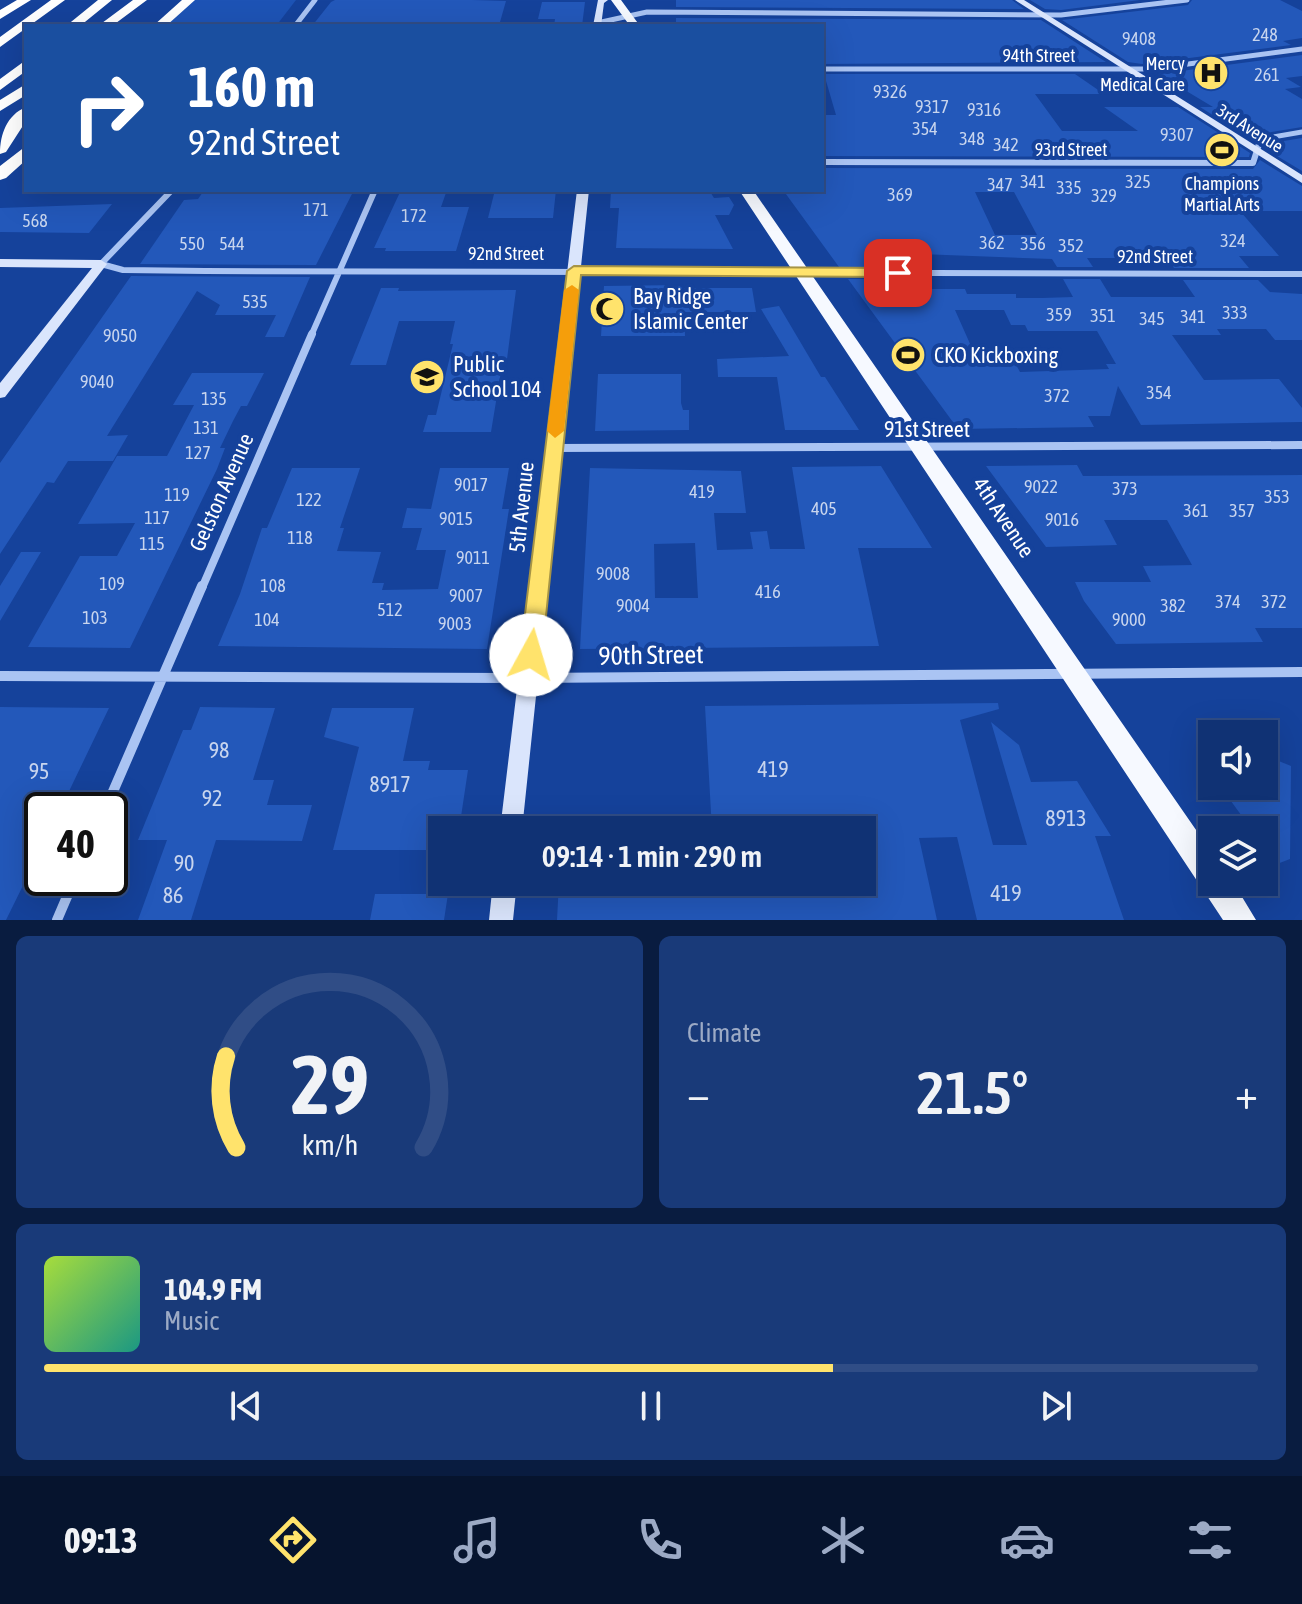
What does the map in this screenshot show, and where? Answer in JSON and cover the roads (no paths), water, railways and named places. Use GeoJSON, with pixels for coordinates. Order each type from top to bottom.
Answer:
{"type":"FeatureCollection","features":[{"type":"Feature","properties":{"kind":"highway"},"geometry":{"type":"LineString","coordinates":[[3,13],[25,0]]}},
{"type":"Feature","properties":{"kind":"highway"},"geometry":{"type":"LineString","coordinates":[[25,24],[59,0]]}},
{"type":"Feature","properties":{"kind":"highway"},"geometry":{"type":"LineString","coordinates":[[75,24],[106,0]]}},
{"type":"Feature","properties":{"kind":"highway"},"geometry":{"type":"LineString","coordinates":[[107,24],[141,0]]}},
{"type":"Feature","properties":{"kind":"highway"},"geometry":{"type":"LineString","coordinates":[[132,24],[150,0]]}},
{"type":"Feature","properties":{"kind":"highway"},"geometry":{"type":"LineString","coordinates":[[161,24],[189,0]]}},
{"type":"Feature","properties":{"kind":"highway"},"geometry":{"type":"LineString","coordinates":[[61,21],[92,1]]}},
{"type":"Feature","properties":{"kind":"highway"},"geometry":{"type":"LineString","coordinates":[[61,21],[74,6]]}},
{"type":"Feature","properties":{"kind":"highway"},"geometry":{"type":"LineString","coordinates":[[0,42],[24,25]]}},
{"type":"Feature","properties":{"kind":"highway"},"geometry":{"type":"LineString","coordinates":[[0,76],[24,56]]}},
{"type":"Feature","properties":{"kind":"highway"},"geometry":{"type":"LineString","coordinates":[[0,86],[24,66]]}},
{"type":"Feature","properties":{"kind":"highway"},"geometry":{"type":"LineString","coordinates":[[0,107],[24,89]]}},
{"type":"Feature","properties":{"kind":"highway"},"geometry":{"type":"LineString","coordinates":[[0,149],[24,113]]}},
{"type":"Feature","properties":{"kind":"highway"},"geometry":{"type":"LineString","coordinates":[[0,175],[24,153]]}},
{"type":"Feature","properties":{"kind":"main road"},"geometry":{"type":"LineString","coordinates":[[616,0],[634,24]]}},
{"type":"Feature","properties":{"kind":"main road","name":"4th Avenue"},"geometry":{"type":"LineString","coordinates":[[747,192],[1198,858]]}},
{"type":"Feature","properties":{"kind":"main road","name":"4th Avenue"},"geometry":{"type":"LineString","coordinates":[[1224,896],[1241,920]]}},
{"type":"Feature","properties":{"kind":"street"},"geometry":{"type":"LineString","coordinates":[[297,24],[315,0]]}},
{"type":"Feature","properties":{"kind":"street"},"geometry":{"type":"LineString","coordinates":[[604,0],[600,2],[597,24],[647,12],[1061,15],[1187,0]]}},
{"type":"Feature","properties":{"kind":"street","name":"3rd Avenue"},"geometry":{"type":"LineString","coordinates":[[1019,0],[1302,180]]}},
{"type":"Feature","properties":{"kind":"street","name":"94th Street"},"geometry":{"type":"LineString","coordinates":[[824,69],[1128,69],[1302,49]]}},
{"type":"Feature","properties":{"kind":"street","name":"93rd Street"},"geometry":{"type":"LineString","coordinates":[[824,162],[1253,163],[1261,139],[1302,132]]}},
{"type":"Feature","properties":{"kind":"street"},"geometry":{"type":"LineString","coordinates":[[0,393],[101,264],[170,192]]}},
{"type":"Feature","properties":{"kind":"street","name":"Gelston Avenue"},"geometry":{"type":"LineString","coordinates":[[113,792],[374,192]]}},
{"type":"Feature","properties":{"kind":"street","name":"5th Avenue"},"geometry":{"type":"LineString","coordinates":[[513,816],[583,192]]}},
{"type":"Feature","properties":{"kind":"street","name":"92nd Street"},"geometry":{"type":"LineString","coordinates":[[0,263],[101,264],[123,270],[341,272],[1302,274]]}},
{"type":"Feature","properties":{"kind":"street","name":"91st Street"},"geometry":{"type":"LineString","coordinates":[[553,448],[1302,445]]}},
{"type":"Feature","properties":{"kind":"street","name":"90th Street"},"geometry":{"type":"LineString","coordinates":[[0,676],[528,678],[1302,672]]}},
{"type":"Feature","properties":{"kind":"street"},"geometry":{"type":"LineString","coordinates":[[57,920],[67,896]]}},
{"type":"Feature","properties":{"kind":"street"},"geometry":{"type":"LineString","coordinates":[[501,920],[504,896]]}},
{"type":"Feature","properties":{"kind":"place","name":"Mercy Medical Care"},"geometry":{"type":"Point","coordinates":[1211,73]}},
{"type":"Feature","properties":{"kind":"place","name":"Champions Martial Arts"},"geometry":{"type":"Point","coordinates":[1222,150]}},
{"type":"Feature","properties":{"kind":"place","name":"Bay Ridge Islamic Center"},"geometry":{"type":"Point","coordinates":[607,309]}},
{"type":"Feature","properties":{"kind":"place","name":"CKO Kickboxing"},"geometry":{"type":"Point","coordinates":[908,355]}},
{"type":"Feature","properties":{"kind":"place","name":"Public School 104"},"geometry":{"type":"Point","coordinates":[427,377]}}]}
